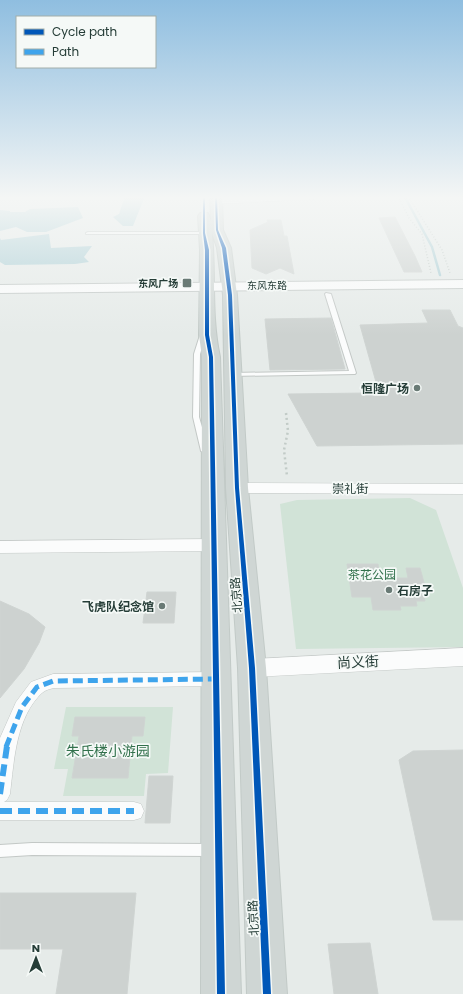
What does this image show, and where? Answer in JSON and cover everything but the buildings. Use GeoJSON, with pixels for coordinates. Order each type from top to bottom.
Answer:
{"type":"FeatureCollection","features":[{"type":"Feature","properties":{"kind":"main road","name":"北京路"},"geometry":{"type":"LineString","coordinates":[[206,242],[233,375],[237,488],[252,668],[267,994]]}},
{"type":"Feature","properties":{"kind":"main road","name":"北京路"},"geometry":{"type":"LineString","coordinates":[[221,994],[211,357],[207,335],[216,296],[224,248],[222,242]]}},
{"type":"Feature","properties":{"kind":"main road","name":"东风东路"},"geometry":{"type":"LineString","coordinates":[[0,289],[216,296],[436,284],[460,287]]}},
{"type":"Feature","properties":{"kind":"main road","name":"东风东路"},"geometry":{"type":"LineString","coordinates":[[0,297],[328,294],[460,287]]}},
{"type":"Feature","properties":{"kind":"street","name":"崇礼街"},"geometry":{"type":"LineString","coordinates":[[237,488],[463,489]]}},
{"type":"Feature","properties":{"kind":"street"},"geometry":{"type":"LineString","coordinates":[[0,548],[214,546]]}},
{"type":"Feature","properties":{"kind":"street","name":"尚义街"},"geometry":{"type":"LineString","coordinates":[[252,668],[463,657]]}},
{"type":"Feature","properties":{"kind":"street"},"geometry":{"type":"LineString","coordinates":[[0,794],[7,743],[22,707],[37,687],[53,681],[216,679]]}},
{"type":"Feature","properties":{"kind":"street"},"geometry":{"type":"LineString","coordinates":[[0,811],[134,811]]}},
{"type":"Feature","properties":{"kind":"lane"},"geometry":{"type":"LineString","coordinates":[[233,375],[352,373],[328,294]]}},
{"type":"Feature","properties":{"kind":"lane"},"geometry":{"type":"LineString","coordinates":[[0,850],[219,850]]}},
{"type":"Feature","properties":{"kind":"path"},"geometry":{"type":"LineString","coordinates":[[424,242],[432,276],[436,284]]}},
{"type":"Feature","properties":{"kind":"path"},"geometry":{"type":"LineString","coordinates":[[437,242],[442,250],[446,264],[460,287]]}},
{"type":"Feature","properties":{"kind":"path"},"geometry":{"type":"LineString","coordinates":[[286,414],[288,431],[284,450],[288,488]]}},
{"type":"Feature","properties":{"kind":"green space","name":"茶花公园"},"geometry":{"type":"Polygon","coordinates":[[[410,498],[436,510],[463,588],[463,647],[296,649],[280,504],[297,500],[410,498]]]}},
{"type":"Feature","properties":{"kind":"green space","name":"朱氏楼小游园"},"geometry":{"type":"Polygon","coordinates":[[[66,707],[173,707],[168,773],[146,774],[144,796],[63,796],[68,769],[54,769],[66,707]]]}},
{"type":"Feature","properties":{"kind":"water"},"geometry":{"type":"Polygon","coordinates":[[[0,242],[50,242],[51,248],[92,246],[84,257],[89,262],[75,264],[5,265],[0,262],[0,242]]]}},
{"type":"Feature","properties":{"kind":"waterway"},"geometry":{"type":"LineString","coordinates":[[430,242],[440,275]]}},
{"type":"Feature","properties":{"kind":"marked path"},"geometry":{"type":"LineString","coordinates":[[0,794],[7,743],[22,707],[37,687],[53,681],[216,679]]}},
{"type":"Feature","properties":{"kind":"marked path"},"geometry":{"type":"LineString","coordinates":[[0,811],[134,811]]}},
{"type":"Feature","properties":{"kind":"cycle path"},"geometry":{"type":"LineString","coordinates":[[206,242],[207,250],[207,335],[211,357],[221,994]]}},
{"type":"Feature","properties":{"kind":"cycle path"},"geometry":{"type":"LineString","coordinates":[[222,242],[224,248],[230,295],[237,488],[252,668],[267,994]]}},
{"type":"Feature","properties":{"kind":"place","name":"东风广场"},"geometry":{"type":"Point","coordinates":[187,283]}},
{"type":"Feature","properties":{"kind":"place","name":"恒隆广场"},"geometry":{"type":"Point","coordinates":[417,388]}},
{"type":"Feature","properties":{"kind":"place","name":"石房子"},"geometry":{"type":"Point","coordinates":[389,590]}},
{"type":"Feature","properties":{"kind":"place","name":"飞虎队纪念馆"},"geometry":{"type":"Point","coordinates":[162,606]}}]}
